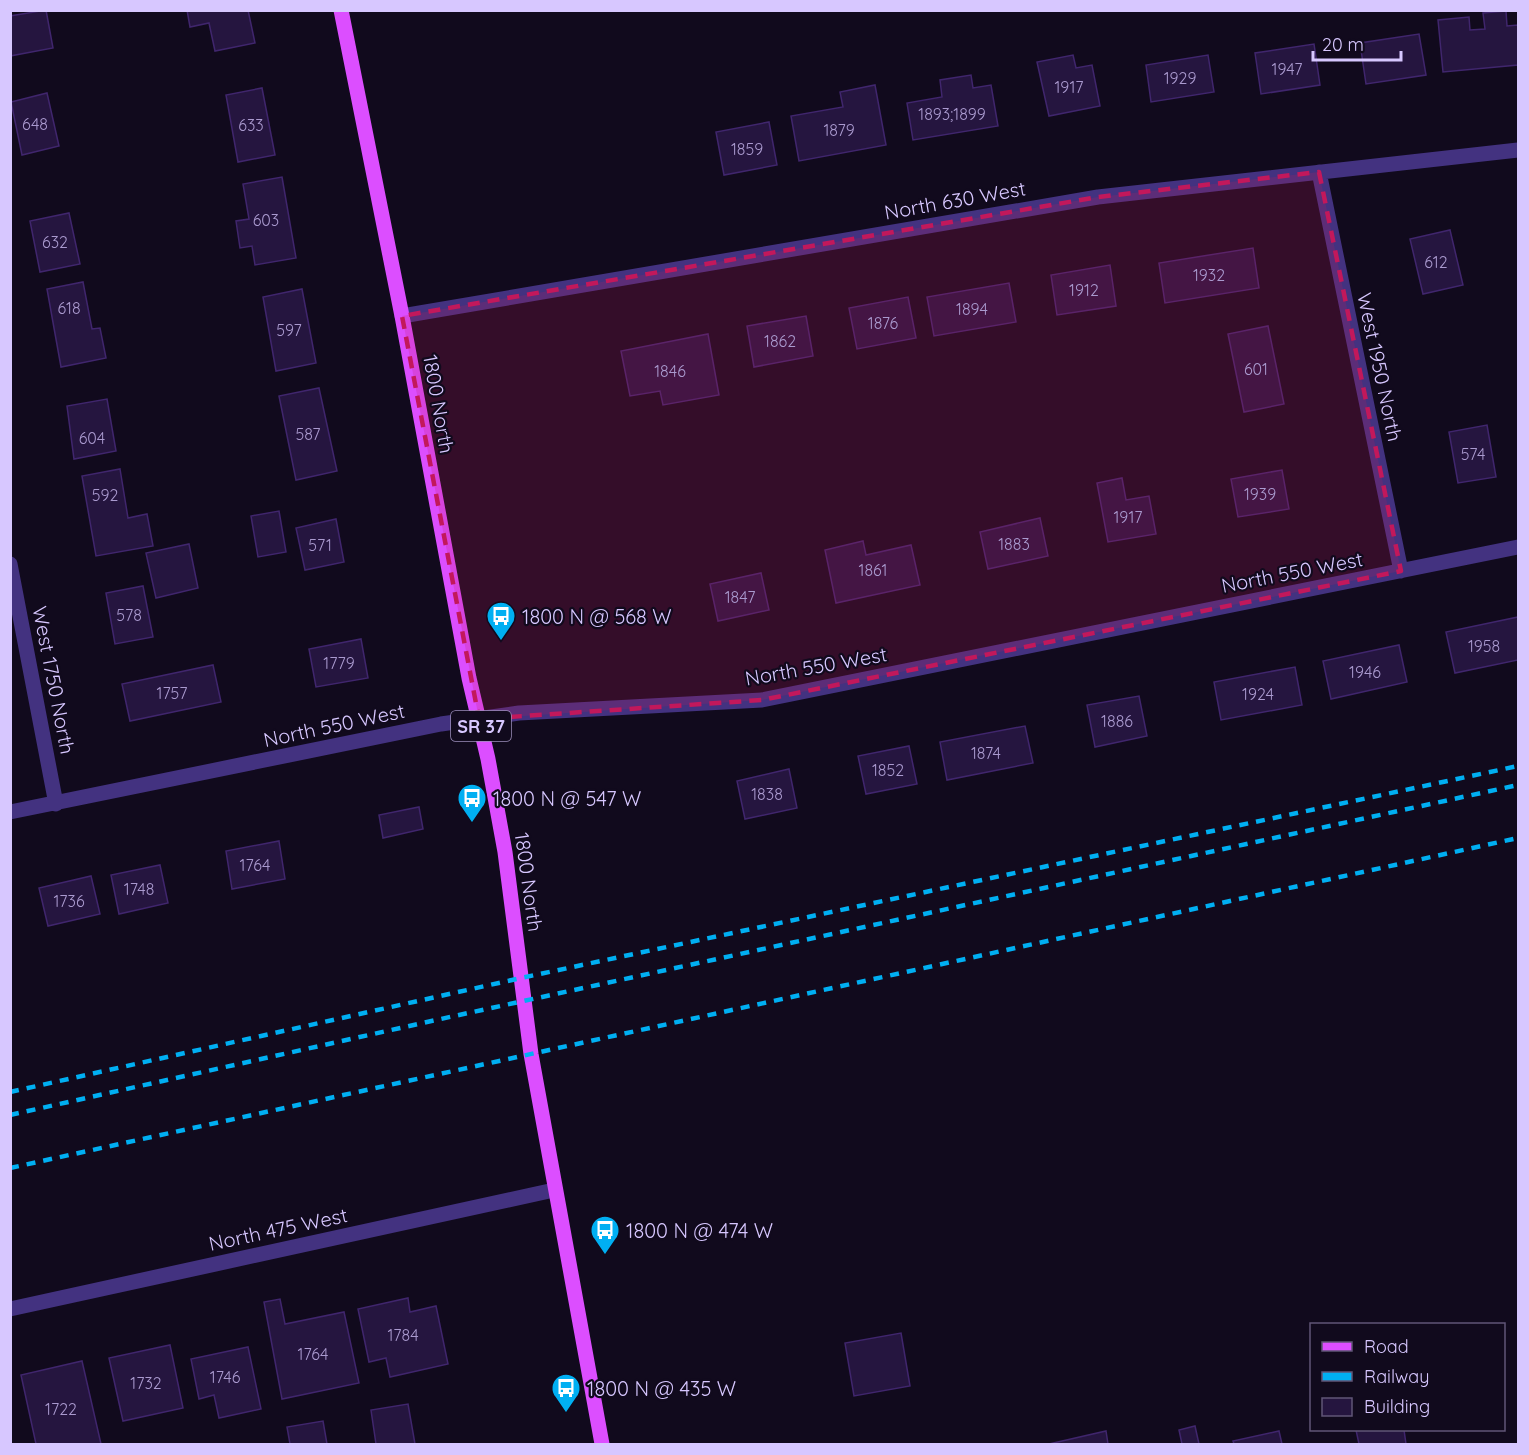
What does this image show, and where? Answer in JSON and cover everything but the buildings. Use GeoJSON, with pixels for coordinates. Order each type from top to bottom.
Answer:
{"type":"FeatureCollection","features":[{"type":"Feature","properties":{"kind":"main road","name":"1800 North"},"geometry":{"type":"LineString","coordinates":[[341,10],[402,316],[469,678],[505,852],[531,1054],[602,1444]]}},
{"type":"Feature","properties":{"kind":"street","name":"North 630 West"},"geometry":{"type":"LineString","coordinates":[[402,316],[1098,197],[1518,150]]}},
{"type":"Feature","properties":{"kind":"street","name":"West 1950 North"},"geometry":{"type":"LineString","coordinates":[[1319,172],[1401,571]]}},
{"type":"Feature","properties":{"kind":"street","name":"North 550 West"},"geometry":{"type":"LineString","coordinates":[[10,812],[441,724],[519,713],[762,700],[1518,546]]}},
{"type":"Feature","properties":{"kind":"street","name":"West 1750 North"},"geometry":{"type":"LineString","coordinates":[[10,564],[56,804]]}},
{"type":"Feature","properties":{"kind":"street","name":"North 475 West"},"geometry":{"type":"LineString","coordinates":[[10,1309],[554,1190]]}},
{"type":"Feature","properties":{"kind":"highlighted area"},"geometry":{"type":"Polygon","coordinates":[[[1319,172],[1401,571],[762,700],[479,719],[402,316],[1098,197],[1319,172]]]}},
{"type":"Feature","properties":{"kind":"railway"},"geometry":{"type":"LineString","coordinates":[[10,1092],[521,978],[1518,766]]}},
{"type":"Feature","properties":{"kind":"railway"},"geometry":{"type":"LineString","coordinates":[[10,1115],[1518,785]]}},
{"type":"Feature","properties":{"kind":"railway"},"geometry":{"type":"LineString","coordinates":[[10,1168],[1518,838]]}},
{"type":"Feature","properties":{"kind":"place","name":"1800 N @ 568 W"},"geometry":{"type":"Point","coordinates":[501,642]}},
{"type":"Feature","properties":{"kind":"place","name":"1800 N @ 547 W"},"geometry":{"type":"Point","coordinates":[472,824]}},
{"type":"Feature","properties":{"kind":"place","name":"1800 N @ 474 W"},"geometry":{"type":"Point","coordinates":[605,1256]}},
{"type":"Feature","properties":{"kind":"place","name":"1800 N @ 435 W"},"geometry":{"type":"Point","coordinates":[566,1414]}}]}
